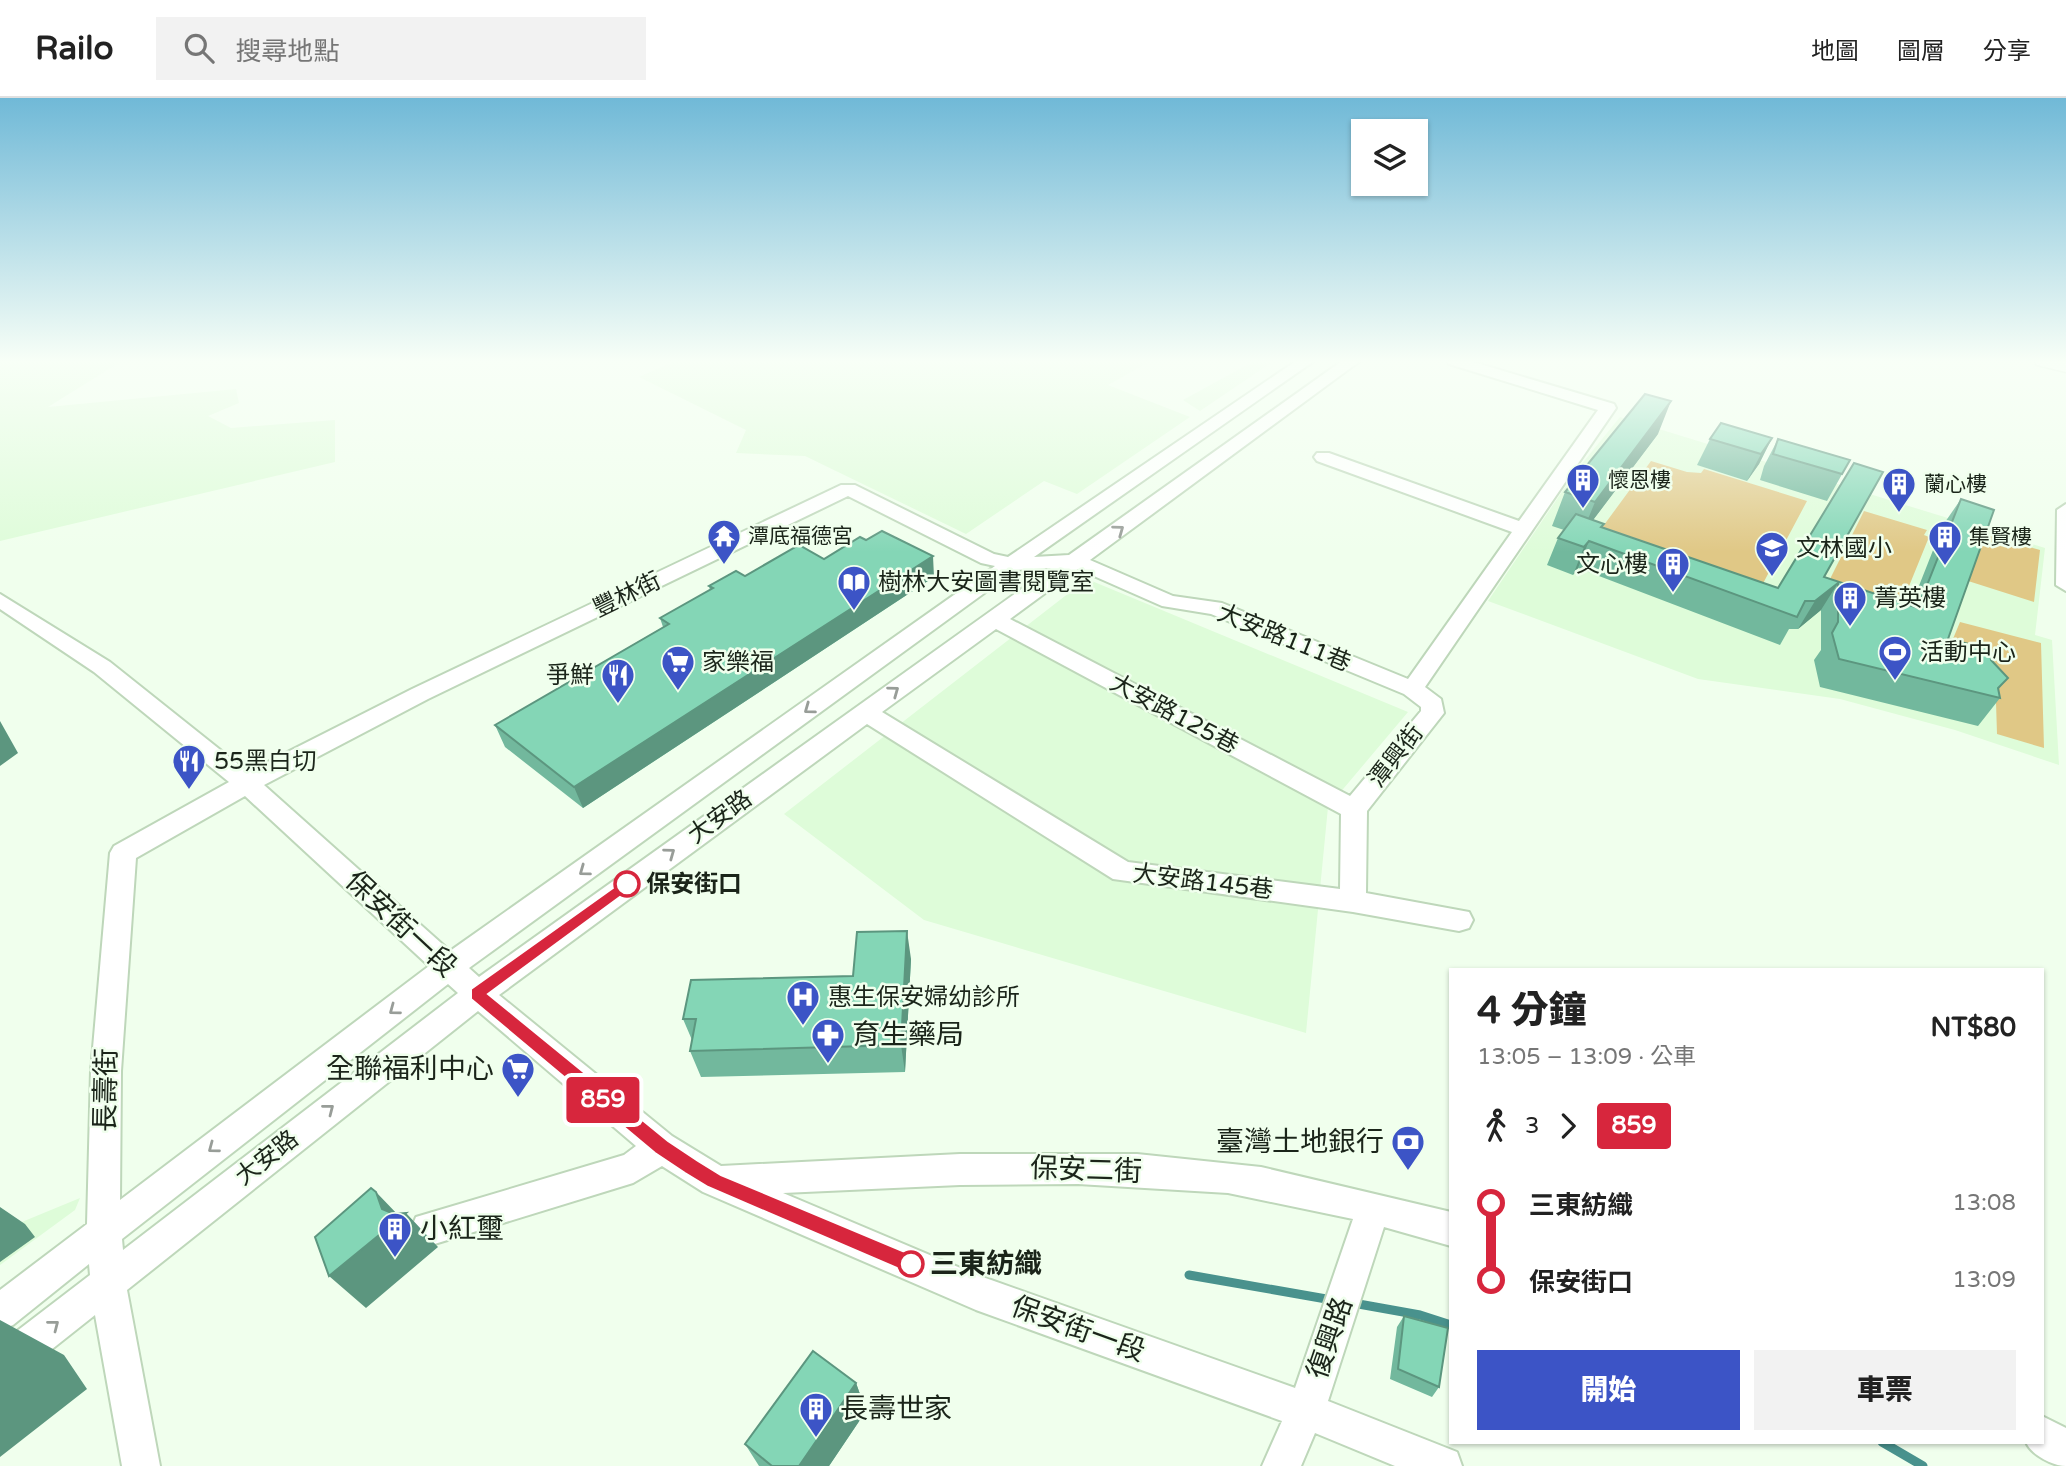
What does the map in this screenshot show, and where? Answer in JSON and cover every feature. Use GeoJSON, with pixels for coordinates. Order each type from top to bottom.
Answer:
{"type":"FeatureCollection","features":[{"type":"Feature","properties":{"kind":"street","name":"大安路"},"geometry":{"type":"LineString","coordinates":[[0,1312],[448,968],[1011,564],[1213,425]]}},
{"type":"Feature","properties":{"kind":"street","name":"大安路"},"geometry":{"type":"LineString","coordinates":[[0,1367],[477,994],[1264,425]]}},
{"type":"Feature","properties":{"kind":"street","name":"潭興街"},"geometry":{"type":"LineString","coordinates":[[1353,901],[1353,809],[1432,713],[1433,705],[1426,697],[1412,689],[1596,425]]}},
{"type":"Feature","properties":{"kind":"street"},"geometry":{"type":"LineString","coordinates":[[1323,457],[1523,529]]}},
{"type":"Feature","properties":{"kind":"street","name":"豐林街"},"geometry":{"type":"LineString","coordinates":[[246,783],[419,694],[848,489],[988,559],[1011,564]]}},
{"type":"Feature","properties":{"kind":"street"},"geometry":{"type":"LineString","coordinates":[[2066,510],[2066,585]]}},
{"type":"Feature","properties":{"kind":"street"},"geometry":{"type":"LineString","coordinates":[[1011,564],[1076,561]]}},
{"type":"Feature","properties":{"kind":"street","name":"大安路111巷"},"geometry":{"type":"LineString","coordinates":[[1076,561],[1168,602],[1215,608],[1412,689]]}},
{"type":"Feature","properties":{"kind":"street","name":"保安街一段"},"geometry":{"type":"LineString","coordinates":[[0,600],[102,667],[246,783],[477,994],[661,1147],[715,1181],[976,1292],[1306,1411],[1443,1466]]}},
{"type":"Feature","properties":{"kind":"street","name":"大安路125巷"},"geometry":{"type":"LineString","coordinates":[[994,619],[1353,809]]}},
{"type":"Feature","properties":{"kind":"street","name":"大安路145巷"},"geometry":{"type":"LineString","coordinates":[[865,712],[1122,872],[1353,901],[1459,920]]}},
{"type":"Feature","properties":{"kind":"street","name":"長壽街"},"geometry":{"type":"LineString","coordinates":[[141,1466],[122,1377],[105,1231],[106,1049],[122,853],[246,783]]}},
{"type":"Feature","properties":{"kind":"street"},"geometry":{"type":"LineString","coordinates":[[428,1229],[633,1168],[661,1147]]}},
{"type":"Feature","properties":{"kind":"street","name":"保安二街"},"geometry":{"type":"LineString","coordinates":[[715,1181],[1048,1168],[1198,1174],[1324,1195],[1449,1229]]}},
{"type":"Feature","properties":{"kind":"street","name":"復興路"},"geometry":{"type":"LineString","coordinates":[[1280,1466],[1306,1411],[1374,1208]]}},
{"type":"Feature","properties":{"kind":"street"},"geometry":{"type":"LineString","coordinates":[[2044,1436],[2066,1450]]}},
{"type":"Feature","properties":{"kind":"shaded area"},"geometry":{"type":"Polygon","coordinates":[[[0,425],[225,425],[231,428],[335,425],[335,462],[0,541],[0,425]]]}},
{"type":"Feature","properties":{"kind":"shaded area"},"geometry":{"type":"Polygon","coordinates":[[[736,425],[1178,425],[1077,494],[1044,481],[966,534],[805,456],[736,453],[746,430],[736,425]]]}},
{"type":"Feature","properties":{"kind":"shaded area","name":"文林國小"},"geometry":{"type":"Polygon","coordinates":[[[1614,425],[1645,425],[2045,548],[2035,635],[2052,640],[2059,765],[1955,730],[1840,699],[1698,679],[1488,601],[1576,471],[1614,425]]]}},
{"type":"Feature","properties":{"kind":"shaded area"},"geometry":{"type":"Polygon","coordinates":[[[1651,461],[1687,472],[1701,473],[1704,469],[1807,501],[1751,606],[1593,540],[1651,461]]]}},
{"type":"Feature","properties":{"kind":"shaded area"},"geometry":{"type":"Polygon","coordinates":[[[1864,511],[1927,530],[1924,535],[1929,537],[1892,628],[1818,603],[1864,511]]]}},
{"type":"Feature","properties":{"kind":"shaded area"},"geometry":{"type":"Polygon","coordinates":[[[1982,533],[2040,550],[2034,602],[1965,580],[1982,533]]]}},
{"type":"Feature","properties":{"kind":"shaded area"},"geometry":{"type":"Polygon","coordinates":[[[1087,579],[1408,712],[1328,807],[1306,1033],[924,920],[784,814],[1087,579]]]}},
{"type":"Feature","properties":{"kind":"shaded area"},"geometry":{"type":"Polygon","coordinates":[[[1960,622],[2041,643],[2044,748],[1997,734],[1995,671],[1945,658],[1960,622]]]}},
{"type":"Feature","properties":{"kind":"shaded area"},"geometry":{"type":"Polygon","coordinates":[[[80,1198],[75,1210],[0,1265],[0,1231],[80,1198]]]}},
{"type":"Feature","properties":{"kind":"building"},"geometry":{"type":"Polygon","coordinates":[[[1620,425],[1653,425],[1595,502],[1565,492],[1620,425]]]}},
{"type":"Feature","properties":{"kind":"building"},"geometry":{"type":"Polygon","coordinates":[[[1720,425],[1772,438],[1761,454],[1710,439],[1720,425]]]}},
{"type":"Feature","properties":{"kind":"building"},"geometry":{"type":"Polygon","coordinates":[[[1778,439],[1850,460],[1842,474],[1773,454],[1778,439]]]}},
{"type":"Feature","properties":{"kind":"building"},"geometry":{"type":"Polygon","coordinates":[[[1854,463],[1883,472],[1824,577],[1918,608],[1961,499],[1994,510],[1948,639],[1990,649],[1991,660],[2008,678],[1998,688],[2000,698],[1839,659],[1832,633],[1838,622],[1838,583],[1815,601],[1805,601],[1797,617],[1589,541],[1584,547],[1558,538],[1576,514],[1604,524],[1601,527],[1778,588],[1854,463]]]}},
{"type":"Feature","properties":{"kind":"building","name":"家樂福"},"geometry":{"type":"Polygon","coordinates":[[[882,531],[933,556],[574,787],[495,725],[669,624],[660,618],[713,588],[709,586],[736,571],[745,576],[799,545],[824,559],[860,537],[866,540],[882,531]]]}},
{"type":"Feature","properties":{"kind":"building","name":"惠生保安婦幼診所"},"geometry":{"type":"Polygon","coordinates":[[[907,931],[901,1045],[690,1051],[696,1019],[683,1019],[691,980],[853,976],[857,932],[907,931]]]}},
{"type":"Feature","properties":{"kind":"building"},"geometry":{"type":"Polygon","coordinates":[[[371,1188],[376,1192],[382,1209],[394,1214],[406,1213],[329,1276],[315,1237],[371,1188]]]}},
{"type":"Feature","properties":{"kind":"building"},"geometry":{"type":"Polygon","coordinates":[[[1404,1316],[1448,1328],[1439,1387],[1398,1369],[1404,1316]]]}},
{"type":"Feature","properties":{"kind":"building"},"geometry":{"type":"Polygon","coordinates":[[[813,1351],[856,1383],[799,1466],[772,1466],[745,1444],[813,1351]]]}},
{"type":"Feature","properties":{"kind":"waterway"},"geometry":{"type":"LineString","coordinates":[[1189,1275],[1332,1300]]}},
{"type":"Feature","properties":{"kind":"waterway"},"geometry":{"type":"LineString","coordinates":[[1353,1303],[1420,1315],[1449,1324]]}},
{"type":"Feature","properties":{"kind":"waterway"},"geometry":{"type":"LineString","coordinates":[[1885,1444],[1923,1466]]}},
{"type":"Feature","properties":{"kind":"bus line","name":"859"},"geometry":{"type":"LineString","coordinates":[[627,884],[477,994],[661,1147],[692,1167],[715,1181],[911,1264]]}},
{"type":"Feature","properties":{"kind":"place","name":"懷恩樓"},"geometry":{"type":"Point","coordinates":[1583,510]}},
{"type":"Feature","properties":{"kind":"place","name":"蘭心樓"},"geometry":{"type":"Point","coordinates":[1899,514]}},
{"type":"Feature","properties":{"kind":"place","name":"潭底福德宮"},"geometry":{"type":"Point","coordinates":[724,566]}},
{"type":"Feature","properties":{"kind":"place","name":"集賢樓"},"geometry":{"type":"Point","coordinates":[1945,567]}},
{"type":"Feature","properties":{"kind":"place","name":"文林國小"},"geometry":{"type":"Point","coordinates":[1772,578]}},
{"type":"Feature","properties":{"kind":"place","name":"文心樓"},"geometry":{"type":"Point","coordinates":[1673,594]}},
{"type":"Feature","properties":{"kind":"place","name":"樹林大安圖書閱覽室"},"geometry":{"type":"Point","coordinates":[854,612]}},
{"type":"Feature","properties":{"kind":"place","name":"菁英樓"},"geometry":{"type":"Point","coordinates":[1850,628]}},
{"type":"Feature","properties":{"kind":"place","name":"活動中心"},"geometry":{"type":"Point","coordinates":[1895,682]}},
{"type":"Feature","properties":{"kind":"place","name":"家樂福"},"geometry":{"type":"Point","coordinates":[678,692]}},
{"type":"Feature","properties":{"kind":"place","name":"爭鮮"},"geometry":{"type":"Point","coordinates":[618,705]}},
{"type":"Feature","properties":{"kind":"place","name":"55黑白切"},"geometry":{"type":"Point","coordinates":[189,791]}},
{"type":"Feature","properties":{"kind":"place","name":"保安街口"},"geometry":{"type":"Point","coordinates":[627,884]}},
{"type":"Feature","properties":{"kind":"place","name":"惠生保安婦幼診所"},"geometry":{"type":"Point","coordinates":[803,1027]}},
{"type":"Feature","properties":{"kind":"place","name":"育生藥局"},"geometry":{"type":"Point","coordinates":[828,1065]}},
{"type":"Feature","properties":{"kind":"place","name":"全聯福利中心"},"geometry":{"type":"Point","coordinates":[518,1099]}},
{"type":"Feature","properties":{"kind":"place","name":"臺灣土地銀行"},"geometry":{"type":"Point","coordinates":[1408,1172]}},
{"type":"Feature","properties":{"kind":"place","name":"小紅璽"},"geometry":{"type":"Point","coordinates":[395,1259]}},
{"type":"Feature","properties":{"kind":"place","name":"三東紡織"},"geometry":{"type":"Point","coordinates":[911,1264]}},
{"type":"Feature","properties":{"kind":"place","name":"長壽世家"},"geometry":{"type":"Point","coordinates":[816,1439]}}]}
